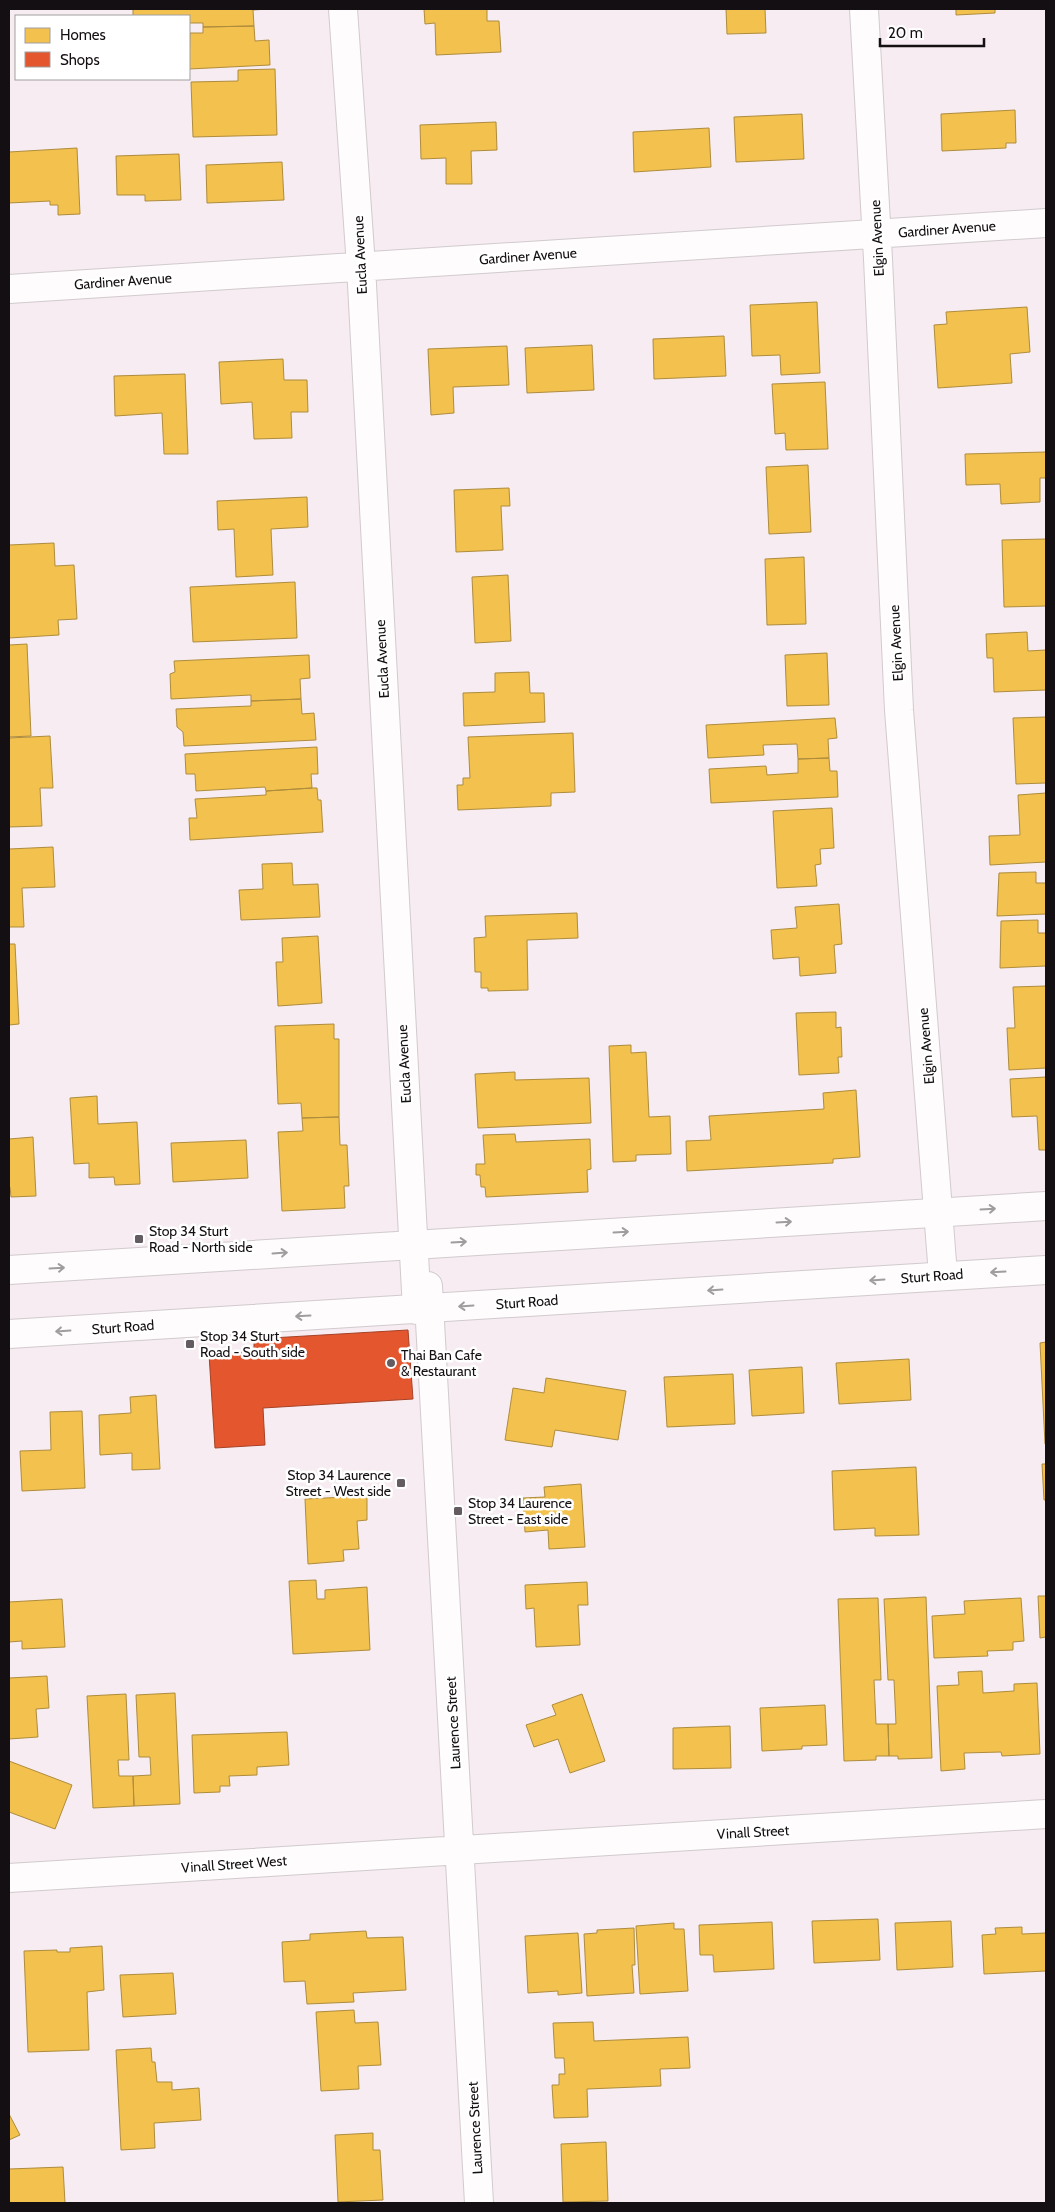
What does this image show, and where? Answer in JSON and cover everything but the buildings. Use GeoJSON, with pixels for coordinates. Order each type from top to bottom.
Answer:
{"type":"FeatureCollection","features":[{"type":"Feature","properties":{"kind":"street","name":"Eucla Avenue"},"geometry":{"type":"LineString","coordinates":[[343,9],[361,266],[420,1244]]}},
{"type":"Feature","properties":{"kind":"street","name":"Elgin Avenue"},"geometry":{"type":"LineString","coordinates":[[864,9],[877,233],[899,710],[943,1275]]}},
{"type":"Feature","properties":{"kind":"street","name":"Gardiner Avenue"},"geometry":{"type":"LineString","coordinates":[[9,289],[1046,223]]}},
{"type":"Feature","properties":{"kind":"street"},"geometry":{"type":"LineString","coordinates":[[9,1270],[1046,1206]]}},
{"type":"Feature","properties":{"kind":"street","name":"Laurence Street"},"geometry":{"type":"LineString","coordinates":[[420,1244],[460,1849],[479,2203]]}},
{"type":"Feature","properties":{"kind":"street","name":"Sturt Road"},"geometry":{"type":"LineString","coordinates":[[9,1334],[1046,1270]]}},
{"type":"Feature","properties":{"kind":"street","name":"Vinall Street"},"geometry":{"type":"LineString","coordinates":[[460,1849],[1046,1814]]}},
{"type":"Feature","properties":{"kind":"street","name":"Vinall Street West"},"geometry":{"type":"LineString","coordinates":[[9,1878],[460,1849]]}},
{"type":"Feature","properties":{"kind":"place","name":"Stop 34 Sturt Road - North side"},"geometry":{"type":"Point","coordinates":[139,1239]}},
{"type":"Feature","properties":{"kind":"place","name":"Stop 34 Sturt Road - South side"},"geometry":{"type":"Point","coordinates":[190,1344]}},
{"type":"Feature","properties":{"kind":"place","name":"Thai Ban Cafe & Restaurant"},"geometry":{"type":"Point","coordinates":[391,1363]}},
{"type":"Feature","properties":{"kind":"place","name":"Stop 34 Laurence Street - West side"},"geometry":{"type":"Point","coordinates":[401,1483]}},
{"type":"Feature","properties":{"kind":"place","name":"Stop 34 Laurence Street - East side"},"geometry":{"type":"Point","coordinates":[458,1511]}}]}
